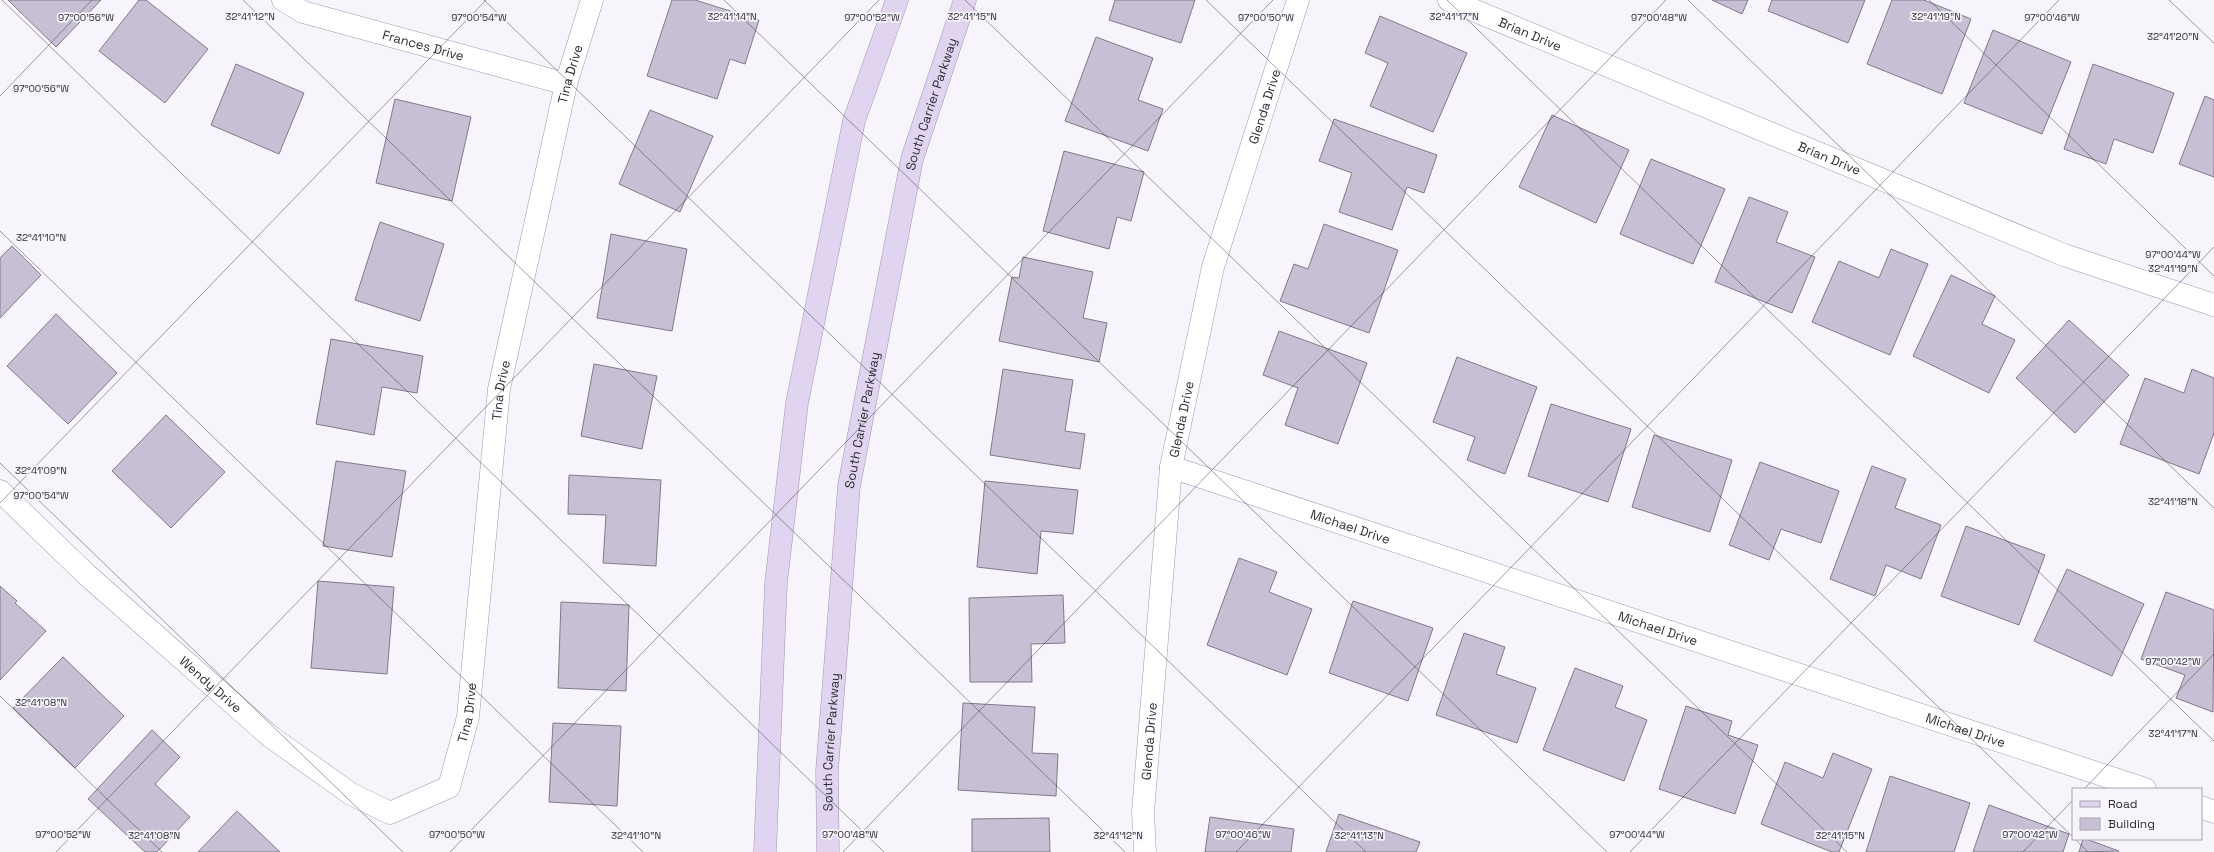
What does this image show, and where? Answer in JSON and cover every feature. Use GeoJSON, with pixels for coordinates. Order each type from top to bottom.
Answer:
{"type":"FeatureCollection","features":[{"type":"Feature","properties":{"kind":"main road"},"geometry":{"type":"LineString","coordinates":[[765,852],[776,583],[798,403],[854,121],[897,0]]}},
{"type":"Feature","properties":{"kind":"main road","name":"South Carrier Parkway"},"geometry":{"type":"LineString","coordinates":[[828,852],[827,771],[848,486],[912,159],[965,0]]}},
{"type":"Feature","properties":{"kind":"street","name":"Frances Drive"},"geometry":{"type":"LineString","coordinates":[[283,0],[303,12],[566,84]]}},
{"type":"Feature","properties":{"kind":"street","name":"Tina Drive"},"geometry":{"type":"LineString","coordinates":[[449,788],[468,717],[499,389],[566,84],[592,0]]}},
{"type":"Feature","properties":{"kind":"street","name":"Glenda Drive"},"geometry":{"type":"LineString","coordinates":[[1145,852],[1143,812],[1171,467],[1212,267],[1298,0]]}},
{"type":"Feature","properties":{"kind":"street","name":"Brian Drive"},"geometry":{"type":"LineString","coordinates":[[1449,0],[2064,255],[2214,305]]}},
{"type":"Feature","properties":{"kind":"street","name":"Michael Drive"},"geometry":{"type":"LineString","coordinates":[[1171,467],[2142,788]]}},
{"type":"Feature","properties":{"kind":"street","name":"Wendy Drive"},"geometry":{"type":"LineString","coordinates":[[0,491],[86,575],[272,737],[351,794],[390,813],[449,788]]}},
{"type":"Feature","properties":{"kind":"street"},"geometry":{"type":"LineString","coordinates":[[2202,807],[2214,812]]}},
{"type":"Feature","properties":{"kind":"building"},"geometry":{"type":"Polygon","coordinates":[[[8,0],[101,0],[56,47],[8,0]]]}},
{"type":"Feature","properties":{"kind":"building"},"geometry":{"type":"Polygon","coordinates":[[[139,0],[146,0],[208,49],[165,103],[99,51],[139,0]]]}},
{"type":"Feature","properties":{"kind":"building"},"geometry":{"type":"Polygon","coordinates":[[[672,0],[695,0],[759,20],[745,64],[730,59],[717,99],[647,76],[672,0]]]}},
{"type":"Feature","properties":{"kind":"building"},"geometry":{"type":"Polygon","coordinates":[[[1115,0],[1195,0],[1181,43],[1109,20],[1115,0]]]}},
{"type":"Feature","properties":{"kind":"building"},"geometry":{"type":"Polygon","coordinates":[[[1712,0],[1748,0],[1742,14],[1712,0]]]}},
{"type":"Feature","properties":{"kind":"building"},"geometry":{"type":"Polygon","coordinates":[[[1772,0],[1865,0],[1848,43],[1768,11],[1772,0]]]}},
{"type":"Feature","properties":{"kind":"building"},"geometry":{"type":"Polygon","coordinates":[[[1892,0],[1924,0],[1971,19],[1942,94],[1867,64],[1892,0]]]}},
{"type":"Feature","properties":{"kind":"building"},"geometry":{"type":"Polygon","coordinates":[[[1380,16],[1467,53],[1433,132],[1370,106],[1388,63],[1365,53],[1380,16]]]}},
{"type":"Feature","properties":{"kind":"building"},"geometry":{"type":"Polygon","coordinates":[[[1993,30],[2071,62],[2042,134],[1964,103],[1993,30]]]}},
{"type":"Feature","properties":{"kind":"building"},"geometry":{"type":"Polygon","coordinates":[[[1096,37],[1153,58],[1138,100],[1163,109],[1148,151],[1065,121],[1096,37]]]}},
{"type":"Feature","properties":{"kind":"building"},"geometry":{"type":"Polygon","coordinates":[[[236,64],[304,93],[279,154],[211,125],[236,64]]]}},
{"type":"Feature","properties":{"kind":"building"},"geometry":{"type":"Polygon","coordinates":[[[2093,64],[2174,93],[2153,153],[2114,139],[2106,164],[2064,149],[2093,64]]]}},
{"type":"Feature","properties":{"kind":"building"},"geometry":{"type":"Polygon","coordinates":[[[2205,96],[2214,100],[2214,177],[2179,164],[2205,96]]]}},
{"type":"Feature","properties":{"kind":"building"},"geometry":{"type":"Polygon","coordinates":[[[395,99],[471,117],[452,201],[376,183],[395,99]]]}},
{"type":"Feature","properties":{"kind":"building"},"geometry":{"type":"Polygon","coordinates":[[[650,110],[713,136],[680,212],[619,184],[650,110]]]}},
{"type":"Feature","properties":{"kind":"building"},"geometry":{"type":"Polygon","coordinates":[[[1552,115],[1629,150],[1596,223],[1519,187],[1552,115]]]}},
{"type":"Feature","properties":{"kind":"building"},"geometry":{"type":"Polygon","coordinates":[[[1334,119],[1437,155],[1424,193],[1407,187],[1392,230],[1339,212],[1352,173],[1319,161],[1334,119]]]}},
{"type":"Feature","properties":{"kind":"building"},"geometry":{"type":"Polygon","coordinates":[[[1064,151],[1144,172],[1131,221],[1117,217],[1109,249],[1043,231],[1064,151]]]}},
{"type":"Feature","properties":{"kind":"building"},"geometry":{"type":"Polygon","coordinates":[[[1651,159],[1725,189],[1693,264],[1620,234],[1651,159]]]}},
{"type":"Feature","properties":{"kind":"building"},"geometry":{"type":"Polygon","coordinates":[[[1749,197],[1788,212],[1776,242],[1815,257],[1792,313],[1715,282],[1749,197]]]}},
{"type":"Feature","properties":{"kind":"building"},"geometry":{"type":"Polygon","coordinates":[[[380,222],[444,244],[420,321],[355,300],[380,222]]]}},
{"type":"Feature","properties":{"kind":"building"},"geometry":{"type":"Polygon","coordinates":[[[1324,224],[1398,250],[1369,333],[1280,301],[1294,264],[1308,269],[1324,224]]]}},
{"type":"Feature","properties":{"kind":"building"},"geometry":{"type":"Polygon","coordinates":[[[611,234],[687,249],[672,331],[597,318],[611,234]]]}},
{"type":"Feature","properties":{"kind":"building"},"geometry":{"type":"Polygon","coordinates":[[[12,246],[41,275],[0,318],[0,258],[12,246]]]}},
{"type":"Feature","properties":{"kind":"building"},"geometry":{"type":"Polygon","coordinates":[[[1891,249],[1928,264],[1890,355],[1812,322],[1839,261],[1879,278],[1891,249]]]}},
{"type":"Feature","properties":{"kind":"building"},"geometry":{"type":"Polygon","coordinates":[[[1023,257],[1093,272],[1083,318],[1107,323],[1099,362],[999,341],[1012,277],[1019,278],[1023,257]]]}},
{"type":"Feature","properties":{"kind":"building"},"geometry":{"type":"Polygon","coordinates":[[[1951,275],[1995,296],[1982,324],[2015,340],[1989,393],[1913,356],[1951,275]]]}},
{"type":"Feature","properties":{"kind":"building"},"geometry":{"type":"Polygon","coordinates":[[[56,314],[117,373],[68,424],[7,366],[56,314]]]}},
{"type":"Feature","properties":{"kind":"building"},"geometry":{"type":"Polygon","coordinates":[[[2069,320],[2129,375],[2075,433],[2016,378],[2069,320]]]}},
{"type":"Feature","properties":{"kind":"building"},"geometry":{"type":"Polygon","coordinates":[[[1279,331],[1367,363],[1338,444],[1285,425],[1298,388],[1263,375],[1279,331]]]}},
{"type":"Feature","properties":{"kind":"building"},"geometry":{"type":"Polygon","coordinates":[[[331,339],[423,356],[417,393],[382,387],[374,435],[316,424],[331,339]]]}},
{"type":"Feature","properties":{"kind":"building"},"geometry":{"type":"Polygon","coordinates":[[[1457,357],[1537,387],[1505,474],[1467,460],[1475,437],[1433,422],[1457,357]]]}},
{"type":"Feature","properties":{"kind":"building"},"geometry":{"type":"Polygon","coordinates":[[[594,364],[657,376],[642,449],[581,436],[594,364]]]}},
{"type":"Feature","properties":{"kind":"building"},"geometry":{"type":"Polygon","coordinates":[[[1003,369],[1073,380],[1065,431],[1085,434],[1080,469],[990,455],[1003,369]]]}},
{"type":"Feature","properties":{"kind":"building"},"geometry":{"type":"Polygon","coordinates":[[[2192,369],[2214,378],[2214,433],[2199,474],[2120,444],[2145,378],[2184,393],[2192,369]]]}},
{"type":"Feature","properties":{"kind":"building"},"geometry":{"type":"Polygon","coordinates":[[[1551,404],[1631,429],[1608,502],[1528,476],[1551,404]]]}},
{"type":"Feature","properties":{"kind":"building"},"geometry":{"type":"Polygon","coordinates":[[[166,415],[225,472],[171,528],[112,471],[166,415]]]}},
{"type":"Feature","properties":{"kind":"building"},"geometry":{"type":"Polygon","coordinates":[[[1654,435],[1732,460],[1710,532],[1632,507],[1654,435]]]}},
{"type":"Feature","properties":{"kind":"building"},"geometry":{"type":"Polygon","coordinates":[[[336,461],[406,471],[392,557],[323,546],[336,461]]]}},
{"type":"Feature","properties":{"kind":"building"},"geometry":{"type":"Polygon","coordinates":[[[1760,462],[1839,491],[1821,543],[1781,529],[1769,560],[1729,545],[1760,462]]]}},
{"type":"Feature","properties":{"kind":"building"},"geometry":{"type":"Polygon","coordinates":[[[1872,466],[1906,479],[1895,508],[1941,525],[1921,579],[1886,565],[1875,596],[1830,579],[1872,466]]]}},
{"type":"Feature","properties":{"kind":"building"},"geometry":{"type":"Polygon","coordinates":[[[569,475],[661,480],[656,566],[603,563],[606,515],[568,514],[569,475]]]}},
{"type":"Feature","properties":{"kind":"building"},"geometry":{"type":"Polygon","coordinates":[[[985,481],[1078,490],[1073,534],[1041,531],[1037,574],[977,567],[985,481]]]}},
{"type":"Feature","properties":{"kind":"building"},"geometry":{"type":"Polygon","coordinates":[[[1966,526],[2045,555],[2019,625],[1941,596],[1966,526]]]}},
{"type":"Feature","properties":{"kind":"building"},"geometry":{"type":"Polygon","coordinates":[[[1239,558],[1277,572],[1269,592],[1312,609],[1287,675],[1207,645],[1239,558]]]}},
{"type":"Feature","properties":{"kind":"building"},"geometry":{"type":"Polygon","coordinates":[[[2067,569],[2144,604],[2112,676],[2034,641],[2067,569]]]}},
{"type":"Feature","properties":{"kind":"building"},"geometry":{"type":"Polygon","coordinates":[[[318,581],[394,587],[387,674],[311,668],[318,581]]]}},
{"type":"Feature","properties":{"kind":"building"},"geometry":{"type":"Polygon","coordinates":[[[0,586],[17,601],[15,603],[46,631],[0,680],[0,586]]]}},
{"type":"Feature","properties":{"kind":"building"},"geometry":{"type":"Polygon","coordinates":[[[2166,592],[2214,610],[2213,712],[2176,698],[2185,675],[2141,659],[2166,592]]]}},
{"type":"Feature","properties":{"kind":"building"},"geometry":{"type":"Polygon","coordinates":[[[1063,595],[1065,643],[1031,644],[1032,682],[970,682],[969,598],[1063,595]]]}},
{"type":"Feature","properties":{"kind":"building"},"geometry":{"type":"Polygon","coordinates":[[[1353,601],[1433,628],[1408,701],[1329,673],[1353,601]]]}},
{"type":"Feature","properties":{"kind":"building"},"geometry":{"type":"Polygon","coordinates":[[[561,602],[629,605],[626,691],[558,688],[561,602]]]}},
{"type":"Feature","properties":{"kind":"building"},"geometry":{"type":"Polygon","coordinates":[[[1464,633],[1505,647],[1496,674],[1536,688],[1517,743],[1436,715],[1464,633]]]}},
{"type":"Feature","properties":{"kind":"building"},"geometry":{"type":"Polygon","coordinates":[[[63,657],[124,716],[75,768],[13,708],[63,657]]]}},
{"type":"Feature","properties":{"kind":"building"},"geometry":{"type":"Polygon","coordinates":[[[1575,668],[1623,686],[1615,707],[1647,720],[1624,781],[1543,750],[1575,668]]]}},
{"type":"Feature","properties":{"kind":"building"},"geometry":{"type":"Polygon","coordinates":[[[963,703],[1035,707],[1032,753],[1058,754],[1056,796],[958,790],[963,703]]]}},
{"type":"Feature","properties":{"kind":"building"},"geometry":{"type":"Polygon","coordinates":[[[1686,706],[1732,721],[1728,735],[1758,745],[1735,814],[1659,789],[1686,706]]]}},
{"type":"Feature","properties":{"kind":"building"},"geometry":{"type":"Polygon","coordinates":[[[553,723],[621,726],[617,806],[549,802],[553,723]]]}},
{"type":"Feature","properties":{"kind":"building"},"geometry":{"type":"Polygon","coordinates":[[[152,730],[180,757],[155,784],[190,817],[157,852],[145,852],[88,799],[152,730]]]}},
{"type":"Feature","properties":{"kind":"building"},"geometry":{"type":"Polygon","coordinates":[[[1833,753],[1872,769],[1839,852],[1832,852],[1761,824],[1785,762],[1823,778],[1833,753]]]}},
{"type":"Feature","properties":{"kind":"building"},"geometry":{"type":"Polygon","coordinates":[[[1890,776],[1970,803],[1954,852],[1866,852],[1890,776]]]}},
{"type":"Feature","properties":{"kind":"building"},"geometry":{"type":"Polygon","coordinates":[[[1989,805],[2069,834],[2063,852],[1973,852],[1989,805]]]}},
{"type":"Feature","properties":{"kind":"building"},"geometry":{"type":"Polygon","coordinates":[[[237,811],[280,852],[198,852],[237,811]]]}},
{"type":"Feature","properties":{"kind":"building"},"geometry":{"type":"Polygon","coordinates":[[[1339,814],[1420,842],[1416,852],[1326,852],[1339,814]]]}},
{"type":"Feature","properties":{"kind":"building"},"geometry":{"type":"Polygon","coordinates":[[[1210,817],[1294,829],[1291,852],[1205,852],[1210,817]]]}},
{"type":"Feature","properties":{"kind":"building"},"geometry":{"type":"Polygon","coordinates":[[[1049,818],[1050,852],[972,852],[972,819],[1049,818]]]}},
{"type":"Feature","properties":{"kind":"building"},"geometry":{"type":"Polygon","coordinates":[[[2083,840],[2089,840],[2119,851],[2079,852],[2083,840]]]}}]}
